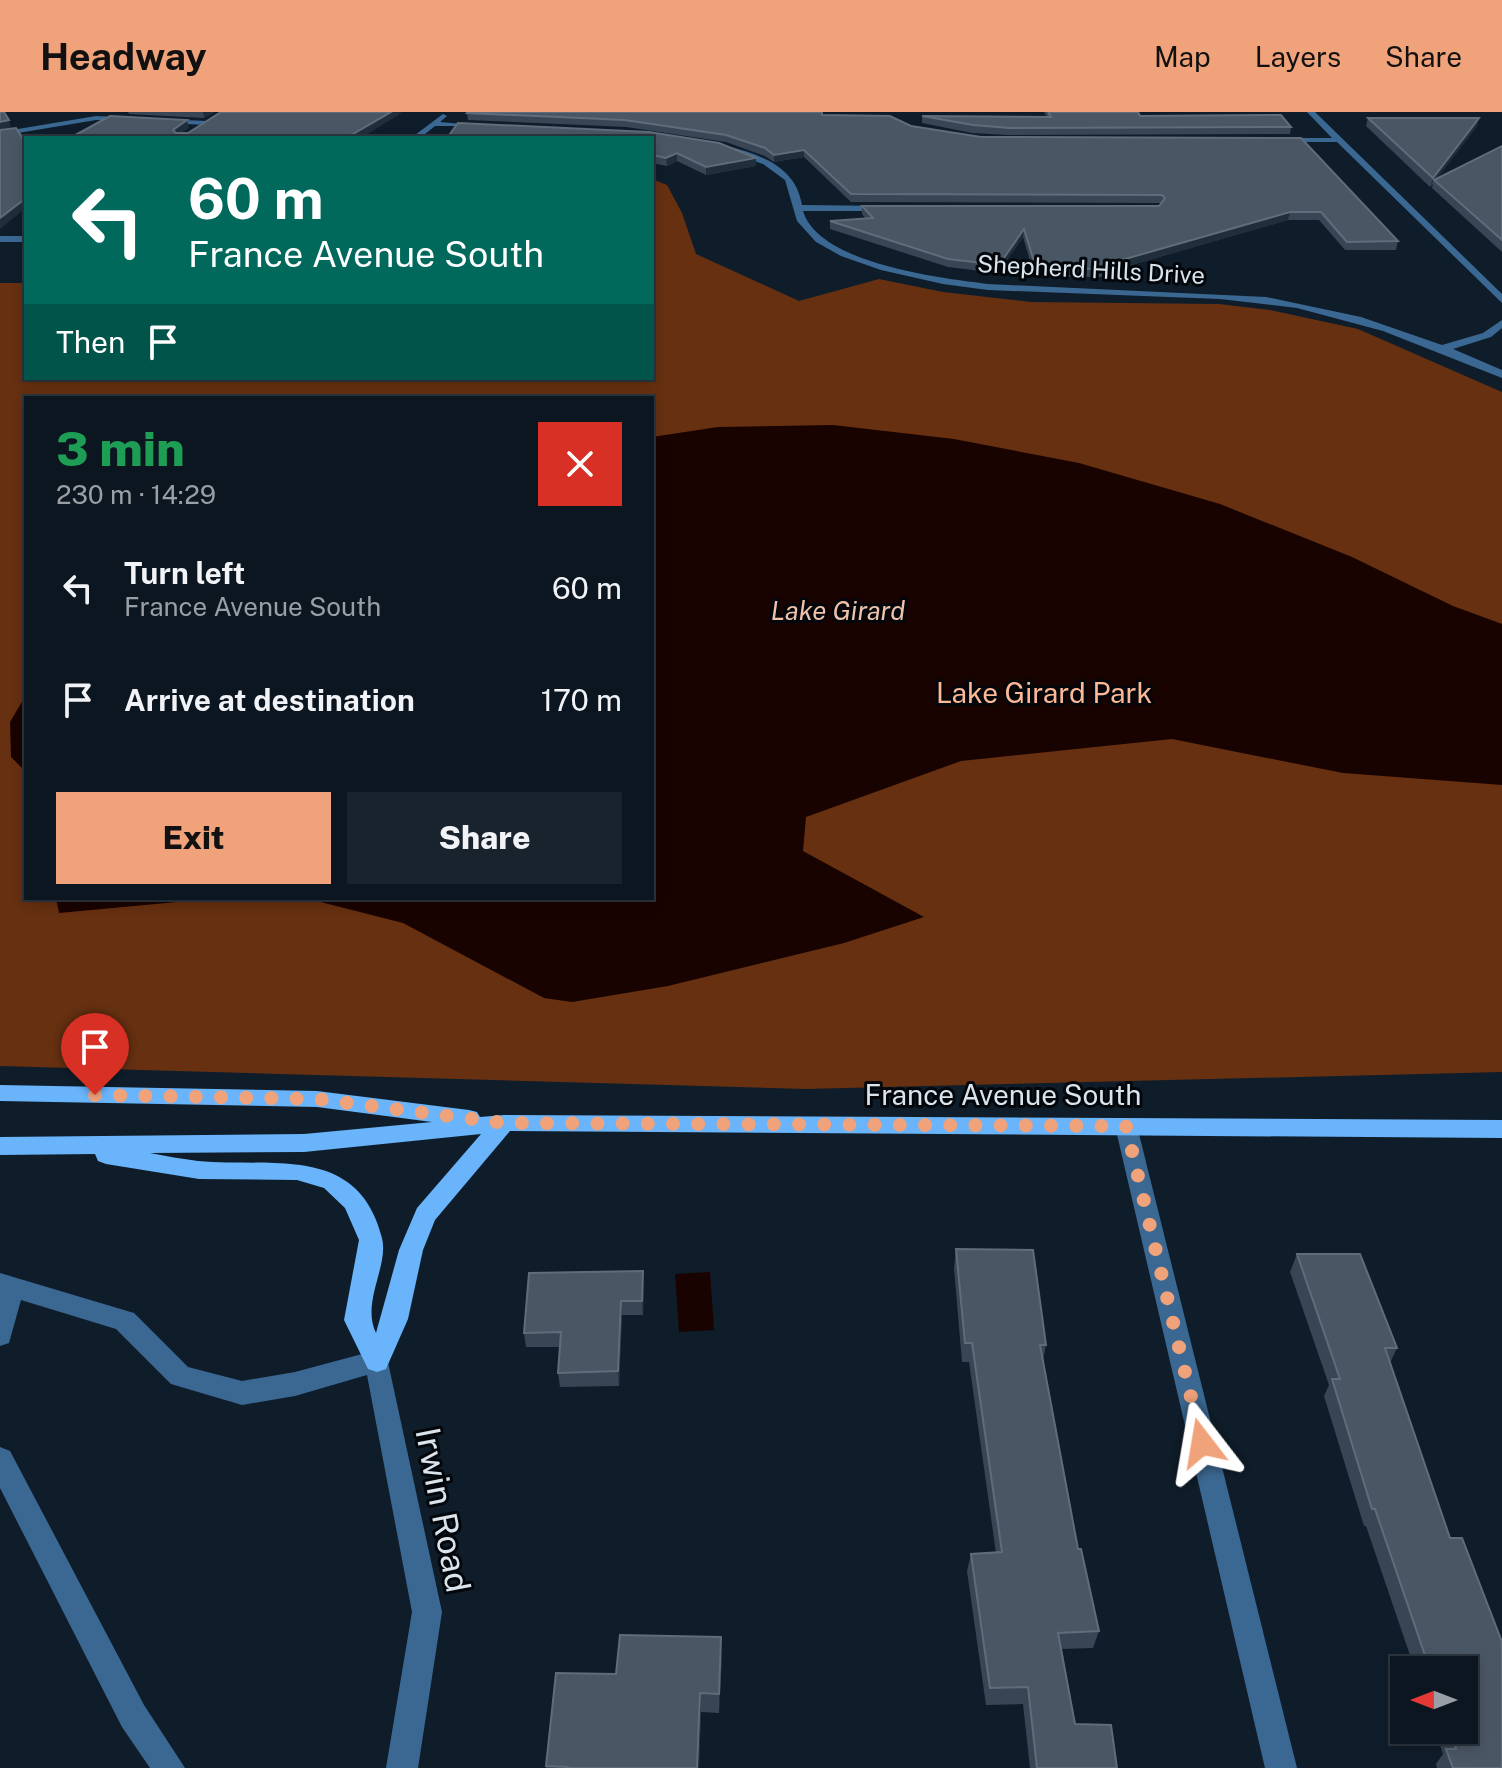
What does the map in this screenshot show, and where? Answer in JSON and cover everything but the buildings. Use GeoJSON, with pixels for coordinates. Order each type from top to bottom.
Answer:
{"type":"FeatureCollection","features":[{"type":"Feature","properties":{"kind":"main road","name":"France Avenue South"},"geometry":{"type":"LineString","coordinates":[[0,1093],[317,1099],[504,1123]]}},
{"type":"Feature","properties":{"kind":"main road","name":"France Avenue South"},"geometry":{"type":"LineString","coordinates":[[0,1146],[304,1143],[504,1123],[1502,1129]]}},
{"type":"Feature","properties":{"kind":"main road"},"geometry":{"type":"LineString","coordinates":[[377,1361],[395,1319],[411,1250],[425,1215],[504,1123]]}},
{"type":"Feature","properties":{"kind":"main road"},"geometry":{"type":"LineString","coordinates":[[55,1146],[199,1170],[297,1171],[332,1182],[355,1202],[371,1240],[357,1320],[377,1361]]}},
{"type":"Feature","properties":{"kind":"street"},"geometry":{"type":"LineString","coordinates":[[418,136],[447,112]]}},
{"type":"Feature","properties":{"kind":"street"},"geometry":{"type":"LineString","coordinates":[[1311,112],[1502,300]]}},
{"type":"Feature","properties":{"kind":"street"},"geometry":{"type":"LineString","coordinates":[[0,134],[74,118],[212,120],[194,130]]}},
{"type":"Feature","properties":{"kind":"street"},"geometry":{"type":"LineString","coordinates":[[433,124],[495,127]]}},
{"type":"Feature","properties":{"kind":"street"},"geometry":{"type":"LineString","coordinates":[[1271,140],[1340,140]]}},
{"type":"Feature","properties":{"kind":"street","name":"Shepherd Hills Drive"},"geometry":{"type":"LineString","coordinates":[[718,146],[766,163],[783,174],[792,184],[798,208],[808,228],[835,248],[862,260],[940,281],[1034,292],[1266,300],[1349,315],[1386,326],[1502,374]]}},
{"type":"Feature","properties":{"kind":"street"},"geometry":{"type":"LineString","coordinates":[[798,208],[892,208]]}},
{"type":"Feature","properties":{"kind":"street"},"geometry":{"type":"LineString","coordinates":[[0,239],[24,239]]}},
{"type":"Feature","properties":{"kind":"street"},"geometry":{"type":"LineString","coordinates":[[1442,349],[1487,335],[1502,323]]}},
{"type":"Feature","properties":{"kind":"street"},"geometry":{"type":"LineString","coordinates":[[1126,1126],[1281,1768]]}},
{"type":"Feature","properties":{"kind":"street"},"geometry":{"type":"LineString","coordinates":[[0,1335],[6,1285],[125,1321],[180,1376],[242,1393],[295,1384],[377,1361]]}},
{"type":"Feature","properties":{"kind":"street","name":"Irwin Road"},"geometry":{"type":"LineString","coordinates":[[377,1361],[427,1612],[402,1768]]}},
{"type":"Feature","properties":{"kind":"street"},"geometry":{"type":"LineString","coordinates":[[0,1460],[133,1716],[169,1768]]}},
{"type":"Feature","properties":{"kind":"green space","name":"Lake Girard Park"},"geometry":{"type":"Polygon","coordinates":[[[654,180],[667,185],[682,213],[696,254],[799,301],[879,279],[943,292],[1031,302],[1219,304],[1270,310],[1358,329],[1502,392],[1502,1072],[805,1089],[0,1066],[0,283],[24,283],[24,380],[654,380],[654,180]]]}},
{"type":"Feature","properties":{"kind":"water","name":"Lake Girard"},"geometry":{"type":"Polygon","coordinates":[[[833,425],[954,439],[1079,463],[1220,504],[1352,557],[1453,606],[1502,624],[1502,785],[1343,773],[1172,739],[961,761],[806,817],[803,851],[924,917],[844,943],[668,986],[572,1002],[544,998],[403,923],[313,900],[654,900],[654,437],[718,427],[833,425]]]}},
{"type":"Feature","properties":{"kind":"water"},"geometry":{"type":"Polygon","coordinates":[[[24,698],[24,770],[11,757],[10,722],[24,698]]]}},
{"type":"Feature","properties":{"kind":"water"},"geometry":{"type":"Polygon","coordinates":[[[56,900],[199,900],[59,913],[56,900]]]}},
{"type":"Feature","properties":{"kind":"water"},"geometry":{"type":"Polygon","coordinates":[[[710,1272],[714,1330],[679,1332],[675,1274],[710,1272]]]}},
{"type":"Feature","properties":{"kind":"route"},"geometry":{"type":"LineString","coordinates":[[95,1095],[317,1099],[504,1123],[1126,1126],[1202,1443]]}}]}
